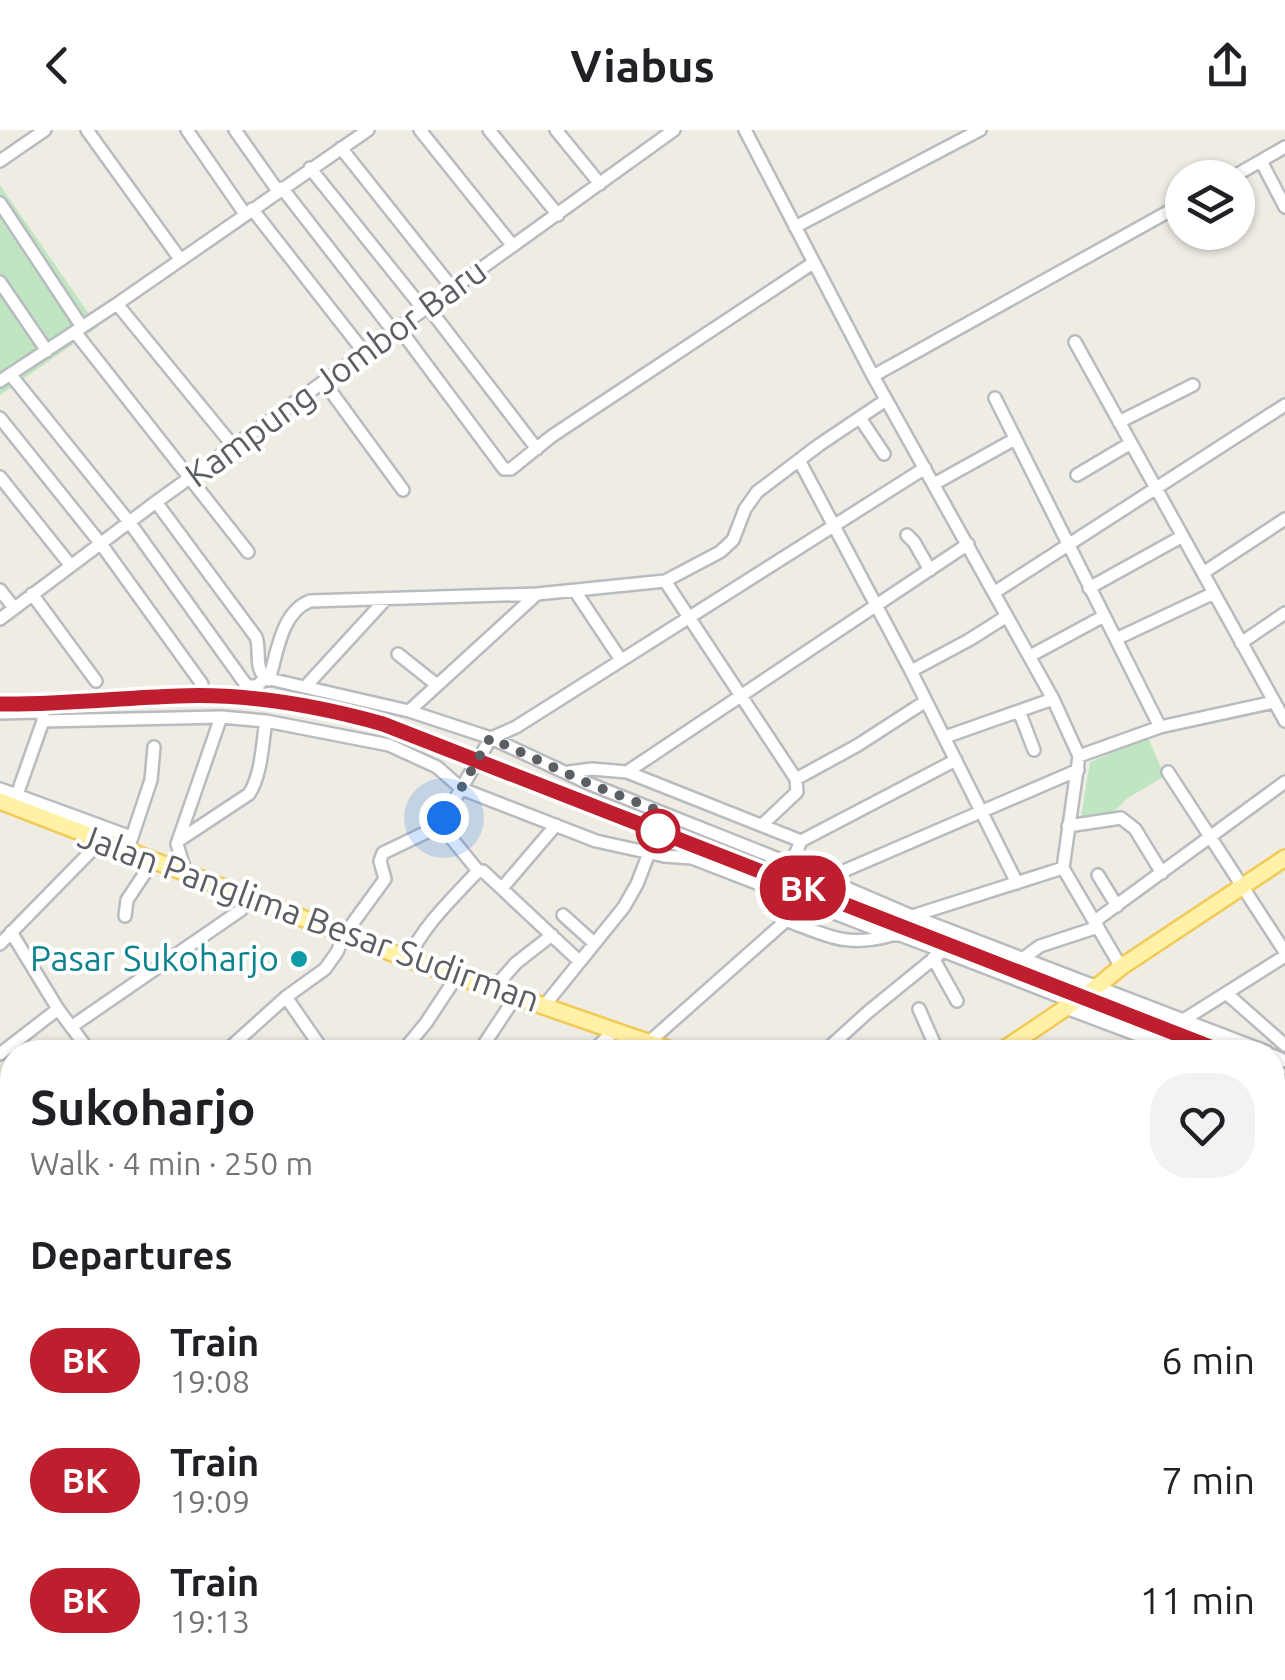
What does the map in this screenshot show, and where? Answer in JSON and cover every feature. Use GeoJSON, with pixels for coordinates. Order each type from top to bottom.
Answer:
{"type":"FeatureCollection","features":[{"type":"Feature","properties":{"kind":"main road","name":"Jalan Panglima Besar Sudirman"},"geometry":{"type":"LineString","coordinates":[[7,803],[100,841],[130,844],[153,862],[408,960],[643,1040]]}},
{"type":"Feature","properties":{"kind":"main road"},"geometry":{"type":"LineString","coordinates":[[1018,1040],[1285,858]]}},
{"type":"Feature","properties":{"kind":"street"},"geometry":{"type":"LineString","coordinates":[[86,130],[180,259]]}},
{"type":"Feature","properties":{"kind":"street"},"geometry":{"type":"LineString","coordinates":[[187,130],[364,352]]}},
{"type":"Feature","properties":{"kind":"street"},"geometry":{"type":"LineString","coordinates":[[236,130],[504,469],[514,468],[566,427],[813,263]]}},
{"type":"Feature","properties":{"kind":"street"},"geometry":{"type":"LineString","coordinates":[[368,130],[5,377],[130,523],[248,686],[257,686],[267,679],[286,626],[300,605],[310,601],[537,594],[664,581],[728,546],[750,500],[799,460],[886,400]]}},
{"type":"Feature","properties":{"kind":"street"},"geometry":{"type":"LineString","coordinates":[[420,130],[513,246]]}},
{"type":"Feature","properties":{"kind":"street"},"geometry":{"type":"LineString","coordinates":[[489,130],[558,215]]}},
{"type":"Feature","properties":{"kind":"street"},"geometry":{"type":"LineString","coordinates":[[556,130],[600,184]]}},
{"type":"Feature","properties":{"kind":"street"},"geometry":{"type":"LineString","coordinates":[[647,130],[657,142]]}},
{"type":"Feature","properties":{"kind":"street","name":"Kampung Jombor Baru"},"geometry":{"type":"LineString","coordinates":[[0,620],[156,502],[674,130]]}},
{"type":"Feature","properties":{"kind":"street"},"geometry":{"type":"LineString","coordinates":[[745,130],[873,376],[1053,699],[1079,756],[1063,868],[1121,967]]}},
{"type":"Feature","properties":{"kind":"street"},"geometry":{"type":"LineString","coordinates":[[795,226],[980,130]]}},
{"type":"Feature","properties":{"kind":"street"},"geometry":{"type":"LineString","coordinates":[[2,154],[36,132]]}},
{"type":"Feature","properties":{"kind":"street"},"geometry":{"type":"LineString","coordinates":[[1255,163],[1285,147]]}},
{"type":"Feature","properties":{"kind":"street"},"geometry":{"type":"LineString","coordinates":[[341,148],[453,289]]}},
{"type":"Feature","properties":{"kind":"street"},"geometry":{"type":"LineString","coordinates":[[1261,160],[1285,207]]}},
{"type":"Feature","properties":{"kind":"street"},"geometry":{"type":"LineString","coordinates":[[310,168],[537,449]]}},
{"type":"Feature","properties":{"kind":"street"},"geometry":{"type":"LineString","coordinates":[[0,203],[78,329],[248,552]]}},
{"type":"Feature","properties":{"kind":"street"},"geometry":{"type":"LineString","coordinates":[[873,376],[1165,213]]}},
{"type":"Feature","properties":{"kind":"street"},"geometry":{"type":"LineString","coordinates":[[0,282],[46,350]]}},
{"type":"Feature","properties":{"kind":"street"},"geometry":{"type":"LineString","coordinates":[[116,304],[234,447]]}},
{"type":"Feature","properties":{"kind":"street"},"geometry":{"type":"LineString","coordinates":[[1075,342],[1285,722]]}},
{"type":"Feature","properties":{"kind":"street"},"geometry":{"type":"LineString","coordinates":[[324,382],[403,490]]}},
{"type":"Feature","properties":{"kind":"street"},"geometry":{"type":"LineString","coordinates":[[1119,422],[1193,384]]}},
{"type":"Feature","properties":{"kind":"street"},"geometry":{"type":"LineString","coordinates":[[994,398],[1160,727]]}},
{"type":"Feature","properties":{"kind":"street"},"geometry":{"type":"LineString","coordinates":[[995,592],[1285,405]]}},
{"type":"Feature","properties":{"kind":"street"},"geometry":{"type":"LineString","coordinates":[[0,418],[101,544],[202,684]]}},
{"type":"Feature","properties":{"kind":"street"},"geometry":{"type":"LineString","coordinates":[[860,418],[884,454]]}},
{"type":"Feature","properties":{"kind":"street"},"geometry":{"type":"LineString","coordinates":[[934,484],[1015,439]]}},
{"type":"Feature","properties":{"kind":"street"},"geometry":{"type":"LineString","coordinates":[[1077,475],[1131,443]]}},
{"type":"Feature","properties":{"kind":"street"},"geometry":{"type":"LineString","coordinates":[[799,460],[912,671],[1016,883]]}},
{"type":"Feature","properties":{"kind":"street"},"geometry":{"type":"LineString","coordinates":[[238,1040],[286,997],[326,969],[345,934],[385,879],[380,861],[383,853],[440,823],[490,738],[516,727],[924,468]]}},
{"type":"Feature","properties":{"kind":"street"},"geometry":{"type":"LineString","coordinates":[[0,477],[71,566]]}},
{"type":"Feature","properties":{"kind":"street"},"geometry":{"type":"LineString","coordinates":[[156,502],[256,637],[258,664],[267,679],[409,711],[490,738],[590,784],[912,916],[1236,1040]]}},
{"type":"Feature","properties":{"kind":"street"},"geometry":{"type":"LineString","coordinates":[[1203,573],[1285,519]]}},
{"type":"Feature","properties":{"kind":"street"},"geometry":{"type":"LineString","coordinates":[[907,535],[930,570]]}},
{"type":"Feature","properties":{"kind":"street"},"geometry":{"type":"LineString","coordinates":[[1088,588],[1181,537]]}},
{"type":"Feature","properties":{"kind":"street"},"geometry":{"type":"LineString","coordinates":[[627,772],[968,544]]}},
{"type":"Feature","properties":{"kind":"street"},"geometry":{"type":"LineString","coordinates":[[664,581],[796,779],[797,792],[762,825]]}},
{"type":"Feature","properties":{"kind":"street"},"geometry":{"type":"LineString","coordinates":[[0,590],[14,608]]}},
{"type":"Feature","properties":{"kind":"street"},"geometry":{"type":"LineString","coordinates":[[575,591],[622,660]]}},
{"type":"Feature","properties":{"kind":"street"},"geometry":{"type":"LineString","coordinates":[[32,594],[96,681]]}},
{"type":"Feature","properties":{"kind":"street"},"geometry":{"type":"LineString","coordinates":[[409,711],[537,594]]}},
{"type":"Feature","properties":{"kind":"street"},"geometry":{"type":"LineString","coordinates":[[1116,639],[1214,594]]}},
{"type":"Feature","properties":{"kind":"street"},"geometry":{"type":"LineString","coordinates":[[306,686],[385,600]]}},
{"type":"Feature","properties":{"kind":"street"},"geometry":{"type":"LineString","coordinates":[[1241,643],[1285,612]]}},
{"type":"Feature","properties":{"kind":"street"},"geometry":{"type":"LineString","coordinates":[[912,671],[1007,616]]}},
{"type":"Feature","properties":{"kind":"street"},"geometry":{"type":"LineString","coordinates":[[1030,656],[1104,616]]}},
{"type":"Feature","properties":{"kind":"street"},"geometry":{"type":"LineString","coordinates":[[398,654],[437,686]]}},
{"type":"Feature","properties":{"kind":"street"},"geometry":{"type":"LineString","coordinates":[[945,737],[1053,699]]}},
{"type":"Feature","properties":{"kind":"street"},"geometry":{"type":"LineString","coordinates":[[796,779],[926,701]]}},
{"type":"Feature","properties":{"kind":"street"},"geometry":{"type":"LineString","coordinates":[[1079,756],[1160,727],[1274,702]]}},
{"type":"Feature","properties":{"kind":"street"},"geometry":{"type":"LineString","coordinates":[[1018,711],[1034,750]]}},
{"type":"Feature","properties":{"kind":"street"},"geometry":{"type":"LineString","coordinates":[[0,713],[38,712],[43,716],[7,803]]}},
{"type":"Feature","properties":{"kind":"street"},"geometry":{"type":"LineString","coordinates":[[42,721],[222,717],[266,720],[389,746],[436,767],[462,789],[556,825],[649,853],[692,858],[891,935]]}},
{"type":"Feature","properties":{"kind":"street"},"geometry":{"type":"LineString","coordinates":[[186,874],[178,846],[222,717]]}},
{"type":"Feature","properties":{"kind":"street"},"geometry":{"type":"LineString","coordinates":[[178,846],[249,794],[258,773],[266,720]]}},
{"type":"Feature","properties":{"kind":"street"},"geometry":{"type":"LineString","coordinates":[[0,789],[7,803],[130,844],[150,780],[154,747]]}},
{"type":"Feature","properties":{"kind":"street"},"geometry":{"type":"LineString","coordinates":[[791,864],[801,841],[956,760]]}},
{"type":"Feature","properties":{"kind":"street"},"geometry":{"type":"LineString","coordinates":[[590,784],[586,777],[592,770]]}},
{"type":"Feature","properties":{"kind":"street"},"geometry":{"type":"LineString","coordinates":[[825,879],[1078,770]]}},
{"type":"Feature","properties":{"kind":"street"},"geometry":{"type":"LineString","coordinates":[[569,772],[627,772],[801,841]]}},
{"type":"Feature","properties":{"kind":"street"},"geometry":{"type":"LineString","coordinates":[[1168,772],[1285,954],[1184,1019]]}},
{"type":"Feature","properties":{"kind":"street"},"geometry":{"type":"LineString","coordinates":[[1021,960],[1040,946],[1097,924],[1285,782]]}},
{"type":"Feature","properties":{"kind":"street"},"geometry":{"type":"LineString","coordinates":[[1068,826],[1121,818],[1135,829],[1162,873]]}},
{"type":"Feature","properties":{"kind":"street"},"geometry":{"type":"LineString","coordinates":[[440,823],[479,872],[503,887],[579,961]]}},
{"type":"Feature","properties":{"kind":"street"},"geometry":{"type":"LineString","coordinates":[[503,887],[556,825]]}},
{"type":"Feature","properties":{"kind":"street"},"geometry":{"type":"LineString","coordinates":[[0,944],[100,841]]}},
{"type":"Feature","properties":{"kind":"street"},"geometry":{"type":"LineString","coordinates":[[544,1006],[632,895],[649,853]]}},
{"type":"Feature","properties":{"kind":"street"},"geometry":{"type":"LineString","coordinates":[[124,916],[127,900],[153,862]]}},
{"type":"Feature","properties":{"kind":"street"},"geometry":{"type":"LineString","coordinates":[[912,916],[1063,868]]}},
{"type":"Feature","properties":{"kind":"street"},"geometry":{"type":"LineString","coordinates":[[408,960],[432,920],[479,872]]}},
{"type":"Feature","properties":{"kind":"street"},"geometry":{"type":"LineString","coordinates":[[1098,875],[1117,906]]}},
{"type":"Feature","properties":{"kind":"street"},"geometry":{"type":"LineString","coordinates":[[71,1027],[241,910],[250,898]]}},
{"type":"Feature","properties":{"kind":"street"},"geometry":{"type":"LineString","coordinates":[[651,1040],[806,904]]}},
{"type":"Feature","properties":{"kind":"street"},"geometry":{"type":"LineString","coordinates":[[564,915],[594,943]]}},
{"type":"Feature","properties":{"kind":"street"},"geometry":{"type":"LineString","coordinates":[[788,921],[844,941],[900,935],[1150,1040]]}},
{"type":"Feature","properties":{"kind":"street"},"geometry":{"type":"LineString","coordinates":[[11,932],[81,1040]]}},
{"type":"Feature","properties":{"kind":"street"},"geometry":{"type":"LineString","coordinates":[[494,988],[516,963],[552,935]]}},
{"type":"Feature","properties":{"kind":"street"},"geometry":{"type":"LineString","coordinates":[[938,954],[957,1000]]}},
{"type":"Feature","properties":{"kind":"street"},"geometry":{"type":"LineString","coordinates":[[837,1040],[938,954]]}},
{"type":"Feature","properties":{"kind":"street"},"geometry":{"type":"LineString","coordinates":[[412,1040],[457,976]]}},
{"type":"Feature","properties":{"kind":"street"},"geometry":{"type":"LineString","coordinates":[[1226,993],[1278,1040]]}},
{"type":"Feature","properties":{"kind":"street"},"geometry":{"type":"LineString","coordinates":[[487,1040],[516,996]]}},
{"type":"Feature","properties":{"kind":"street"},"geometry":{"type":"LineString","coordinates":[[286,997],[316,1040]]}},
{"type":"Feature","properties":{"kind":"street"},"geometry":{"type":"LineString","coordinates":[[17,1040],[58,1008]]}},
{"type":"Feature","properties":{"kind":"street"},"geometry":{"type":"LineString","coordinates":[[919,1009],[933,1040]]}},
{"type":"Feature","properties":{"kind":"street"},"geometry":{"type":"LineString","coordinates":[[605,1040],[615,1031]]}},
{"type":"Feature","properties":{"kind":"green space"},"geometry":{"type":"Polygon","coordinates":[[[0,185],[98,327],[0,395],[0,185]]]}},
{"type":"Feature","properties":{"kind":"green space"},"geometry":{"type":"Polygon","coordinates":[[[1148,738],[1165,776],[1126,799],[1104,823],[1079,829],[1090,762],[1148,738]]]}},
{"type":"Feature","properties":{"kind":"railway"},"geometry":{"type":"LineString","coordinates":[[0,704],[223,696],[288,702],[383,724],[1192,1040]]}},
{"type":"Feature","properties":{"kind":"train","name":"BK"},"geometry":{"type":"LineString","coordinates":[[0,704],[179,696],[252,698],[314,706],[383,724],[1192,1040]]}},
{"type":"Feature","properties":{"kind":"place","name":"Pasar Sukoharjo"},"geometry":{"type":"Point","coordinates":[299,959]}},
{"type":"Feature","properties":{"kind":"route"},"geometry":{"type":"LineString","coordinates":[[444,818],[490,738],[659,811],[658,831]]}}]}
